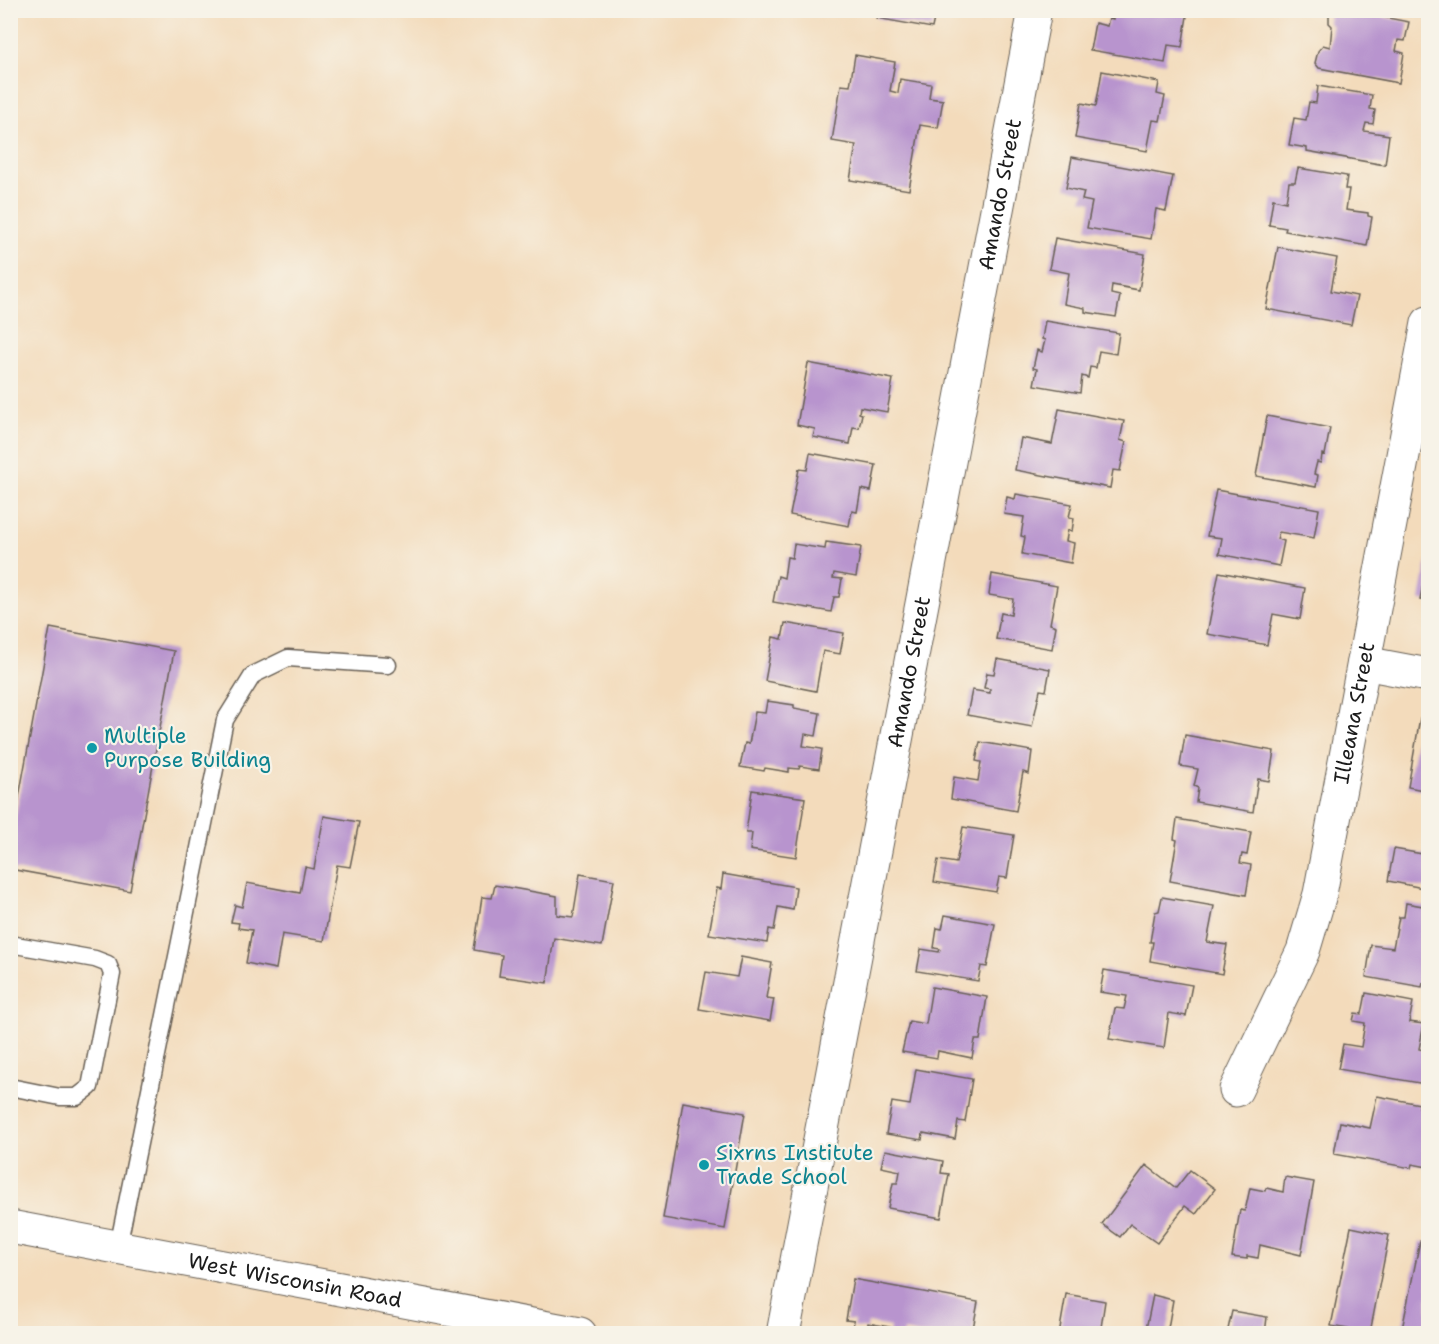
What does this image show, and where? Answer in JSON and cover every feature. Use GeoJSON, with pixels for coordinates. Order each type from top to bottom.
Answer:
{"type":"FeatureCollection","features":[{"type":"Feature","properties":{"kind":"street","name":"Amando Street"},"geometry":{"type":"LineString","coordinates":[[783,1334],[1035,10]]}},
{"type":"Feature","properties":{"kind":"street","name":"Illeana Street"},"geometry":{"type":"LineString","coordinates":[[1236,1090],[1303,951],[1320,894],[1428,323]]}},
{"type":"Feature","properties":{"kind":"street"},"geometry":{"type":"LineString","coordinates":[[1364,663],[1428,675]]}},
{"type":"Feature","properties":{"kind":"street","name":"West Wisconsin Road"},"geometry":{"type":"LineString","coordinates":[[10,1227],[580,1334]]}},
{"type":"Feature","properties":{"kind":"lane"},"geometry":{"type":"LineString","coordinates":[[118,1247],[225,720],[253,675],[288,658],[388,665]]}},
{"type":"Feature","properties":{"kind":"lane"},"geometry":{"type":"LineString","coordinates":[[10,944],[95,959],[108,964],[112,974],[90,1087],[77,1097],[60,1097],[10,1087]]}},
{"type":"Feature","properties":{"kind":"building"},"geometry":{"type":"Polygon","coordinates":[[[877,10],[939,10],[938,14],[935,14],[932,28],[876,18],[877,10]]]}},
{"type":"Feature","properties":{"kind":"building"},"geometry":{"type":"Polygon","coordinates":[[[1114,10],[1188,10],[1182,47],[1168,45],[1165,63],[1090,50],[1095,23],[1107,26],[1109,18],[1113,19],[1114,10]]]}},
{"type":"Feature","properties":{"kind":"building"},"geometry":{"type":"Polygon","coordinates":[[[1329,10],[1347,10],[1409,22],[1405,41],[1398,40],[1396,51],[1404,53],[1399,83],[1319,68],[1315,63],[1318,51],[1323,45],[1330,47],[1332,26],[1329,23],[1329,10]]]}},
{"type":"Feature","properties":{"kind":"building"},"geometry":{"type":"Polygon","coordinates":[[[855,55],[895,62],[890,91],[898,93],[900,79],[931,84],[929,98],[943,100],[938,128],[920,125],[909,190],[850,180],[856,145],[832,141],[841,85],[850,86],[855,55]]]}},
{"type":"Feature","properties":{"kind":"building"},"geometry":{"type":"Polygon","coordinates":[[[1102,71],[1159,82],[1157,94],[1165,96],[1160,121],[1153,120],[1147,151],[1075,138],[1081,103],[1096,106],[1102,71]]]}},
{"type":"Feature","properties":{"kind":"building"},"geometry":{"type":"Polygon","coordinates":[[[1318,86],[1372,95],[1370,109],[1375,110],[1373,124],[1366,123],[1364,131],[1389,135],[1385,165],[1307,151],[1307,148],[1289,145],[1294,118],[1306,120],[1309,102],[1316,103],[1318,86]]]}},
{"type":"Feature","properties":{"kind":"building"},"geometry":{"type":"Polygon","coordinates":[[[1072,157],[1173,176],[1166,211],[1156,209],[1151,239],[1087,228],[1092,202],[1082,200],[1084,192],[1066,188],[1072,157]]]}},
{"type":"Feature","properties":{"kind":"building"},"geometry":{"type":"Polygon","coordinates":[[[1298,168],[1347,176],[1345,189],[1349,189],[1346,210],[1368,213],[1368,216],[1372,217],[1367,246],[1285,231],[1286,228],[1269,225],[1273,199],[1286,202],[1289,182],[1295,182],[1298,168]]]}},
{"type":"Feature","properties":{"kind":"building"},"geometry":{"type":"Polygon","coordinates":[[[1055,238],[1145,254],[1139,290],[1112,285],[1111,294],[1120,296],[1116,317],[1085,312],[1085,308],[1064,304],[1069,273],[1049,269],[1055,238]]]}},
{"type":"Feature","properties":{"kind":"building"},"geometry":{"type":"Polygon","coordinates":[[[1278,247],[1337,258],[1331,291],[1357,296],[1351,325],[1266,309],[1278,247]]]}},
{"type":"Feature","properties":{"kind":"building"},"geometry":{"type":"Polygon","coordinates":[[[1045,321],[1119,333],[1116,354],[1099,351],[1096,368],[1090,367],[1088,378],[1082,376],[1080,393],[1034,385],[1037,369],[1033,368],[1037,350],[1042,352],[1045,340],[1042,339],[1045,321]]]}},
{"type":"Feature","properties":{"kind":"building"},"geometry":{"type":"Polygon","coordinates":[[[808,363],[893,379],[887,412],[860,407],[859,413],[862,414],[859,428],[853,427],[850,444],[813,437],[815,429],[797,425],[808,363]]]}},
{"type":"Feature","properties":{"kind":"building"},"geometry":{"type":"Polygon","coordinates":[[[1059,409],[1124,421],[1120,440],[1126,442],[1120,471],[1113,470],[1110,488],[1015,470],[1021,438],[1052,444],[1059,409]]]}},
{"type":"Feature","properties":{"kind":"building"},"geometry":{"type":"Polygon","coordinates":[[[1267,416],[1330,428],[1325,455],[1322,454],[1321,463],[1317,462],[1314,474],[1318,475],[1316,487],[1256,476],[1267,416]]]}},
{"type":"Feature","properties":{"kind":"building"},"geometry":{"type":"Polygon","coordinates":[[[810,453],[876,465],[871,491],[861,489],[857,512],[852,511],[849,526],[790,515],[799,469],[807,470],[810,453]]]}},
{"type":"Feature","properties":{"kind":"building"},"geometry":{"type":"Polygon","coordinates":[[[1216,490],[1319,509],[1314,538],[1279,532],[1277,539],[1284,541],[1279,566],[1219,554],[1222,538],[1207,536],[1216,490]]]}},
{"type":"Feature","properties":{"kind":"building"},"geometry":{"type":"Polygon","coordinates":[[[1016,494],[1072,504],[1069,517],[1074,518],[1072,531],[1068,530],[1066,541],[1074,543],[1071,563],[1022,554],[1025,537],[1021,536],[1024,517],[1004,514],[1007,497],[1015,499],[1016,494]]]}},
{"type":"Feature","properties":{"kind":"building"},"geometry":{"type":"Polygon","coordinates":[[[826,542],[861,547],[856,577],[834,573],[833,578],[842,579],[839,597],[834,597],[831,612],[773,602],[778,576],[784,578],[787,557],[792,558],[794,544],[825,549],[826,542]]]}},
{"type":"Feature","properties":{"kind":"building"},"geometry":{"type":"Polygon","coordinates":[[[1428,561],[1428,601],[1420,600],[1428,561]]]}},
{"type":"Feature","properties":{"kind":"building"},"geometry":{"type":"Polygon","coordinates":[[[1219,572],[1305,588],[1300,619],[1273,614],[1267,645],[1207,634],[1219,572]]]}},
{"type":"Feature","properties":{"kind":"building"},"geometry":{"type":"Polygon","coordinates":[[[992,574],[1057,586],[1050,624],[1056,626],[1052,649],[996,639],[1001,613],[1011,615],[1013,599],[989,595],[992,574]]]}},
{"type":"Feature","properties":{"kind":"building"},"geometry":{"type":"Polygon","coordinates":[[[785,623],[844,633],[840,654],[823,651],[816,691],[765,681],[773,637],[782,639],[785,623]]]}},
{"type":"Feature","properties":{"kind":"building","name":"Multiple Purpose Building"},"geometry":{"type":"Polygon","coordinates":[[[50,628],[174,651],[130,891],[10,869],[10,846],[50,628]]]}},
{"type":"Feature","properties":{"kind":"building"},"geometry":{"type":"Polygon","coordinates":[[[997,659],[1050,669],[1046,691],[1040,690],[1032,727],[967,715],[972,690],[990,693],[990,689],[984,688],[987,673],[994,674],[997,659]]]}},
{"type":"Feature","properties":{"kind":"building"},"geometry":{"type":"Polygon","coordinates":[[[767,701],[794,705],[794,708],[820,713],[816,736],[805,734],[803,746],[822,749],[819,769],[800,766],[799,769],[789,768],[789,772],[740,767],[745,743],[749,744],[755,712],[765,713],[767,701]]]}},
{"type":"Feature","properties":{"kind":"building"},"geometry":{"type":"Polygon","coordinates":[[[1420,718],[1428,719],[1428,791],[1408,787],[1420,718]]]}},
{"type":"Feature","properties":{"kind":"building"},"geometry":{"type":"Polygon","coordinates":[[[1185,735],[1274,751],[1269,781],[1258,779],[1253,812],[1196,802],[1198,788],[1194,786],[1198,769],[1180,766],[1185,735]]]}},
{"type":"Feature","properties":{"kind":"building"},"geometry":{"type":"Polygon","coordinates":[[[980,742],[1032,751],[1029,774],[1023,772],[1016,811],[951,799],[954,777],[978,781],[981,762],[976,761],[980,742]]]}},
{"type":"Feature","properties":{"kind":"building"},"geometry":{"type":"Polygon","coordinates":[[[752,790],[805,798],[796,857],[750,850],[752,833],[746,833],[752,790]]]}},
{"type":"Feature","properties":{"kind":"building"},"geometry":{"type":"Polygon","coordinates":[[[324,816],[359,822],[350,867],[337,865],[324,941],[282,934],[276,969],[246,963],[252,930],[238,928],[239,923],[231,922],[235,905],[242,907],[247,883],[300,893],[305,867],[314,869],[324,816]]]}},
{"type":"Feature","properties":{"kind":"building"},"geometry":{"type":"Polygon","coordinates":[[[1177,819],[1251,832],[1247,855],[1242,854],[1240,863],[1251,865],[1246,895],[1170,881],[1177,840],[1174,839],[1177,819]]]}},
{"type":"Feature","properties":{"kind":"building"},"geometry":{"type":"Polygon","coordinates":[[[963,827],[1014,835],[1007,878],[999,877],[996,892],[934,882],[938,860],[956,863],[963,827]]]}},
{"type":"Feature","properties":{"kind":"building"},"geometry":{"type":"Polygon","coordinates":[[[1394,849],[1428,855],[1428,889],[1388,881],[1394,849]]]}},
{"type":"Feature","properties":{"kind":"building"},"geometry":{"type":"Polygon","coordinates":[[[580,874],[614,880],[602,946],[554,938],[547,983],[499,976],[502,955],[474,950],[482,897],[492,898],[495,885],[557,896],[557,915],[573,917],[580,874]]]}},
{"type":"Feature","properties":{"kind":"building"},"geometry":{"type":"Polygon","coordinates":[[[723,874],[796,887],[793,910],[778,907],[774,930],[769,929],[767,943],[709,934],[717,888],[721,889],[723,874]]]}},
{"type":"Feature","properties":{"kind":"building"},"geometry":{"type":"Polygon","coordinates":[[[1162,897],[1214,906],[1207,942],[1227,945],[1222,974],[1150,961],[1153,942],[1150,942],[1155,912],[1159,911],[1162,897]]]}},
{"type":"Feature","properties":{"kind":"building"},"geometry":{"type":"Polygon","coordinates":[[[1406,903],[1428,907],[1428,984],[1423,983],[1422,987],[1366,977],[1371,945],[1393,948],[1399,917],[1404,917],[1406,903]]]}},
{"type":"Feature","properties":{"kind":"building"},"geometry":{"type":"Polygon","coordinates":[[[945,915],[995,924],[987,967],[981,966],[978,981],[917,971],[921,949],[939,952],[940,949],[934,948],[937,928],[942,929],[945,915]]]}},
{"type":"Feature","properties":{"kind":"building"},"geometry":{"type":"Polygon","coordinates":[[[741,957],[772,963],[766,998],[774,999],[770,1021],[699,1009],[706,972],[737,977],[741,957]]]}},
{"type":"Feature","properties":{"kind":"building"},"geometry":{"type":"Polygon","coordinates":[[[1104,970],[1192,985],[1186,1016],[1169,1013],[1164,1048],[1109,1039],[1115,1008],[1124,1009],[1127,996],[1100,992],[1104,970]]]}},
{"type":"Feature","properties":{"kind":"building"},"geometry":{"type":"Polygon","coordinates":[[[932,987],[987,997],[980,1040],[975,1040],[972,1058],[938,1051],[937,1058],[902,1052],[909,1021],[926,1024],[932,987]]]}},
{"type":"Feature","properties":{"kind":"building"},"geometry":{"type":"Polygon","coordinates":[[[1366,993],[1413,1002],[1409,1022],[1424,1024],[1419,1049],[1428,1051],[1428,1079],[1425,1084],[1338,1069],[1343,1044],[1361,1047],[1365,1023],[1353,1021],[1355,1013],[1362,1014],[1366,993]]]}},
{"type":"Feature","properties":{"kind":"building"},"geometry":{"type":"Polygon","coordinates":[[[916,1069],[972,1079],[965,1122],[958,1121],[955,1139],[923,1133],[922,1140],[886,1134],[892,1102],[910,1105],[916,1069]]]}},
{"type":"Feature","properties":{"kind":"building"},"geometry":{"type":"Polygon","coordinates":[[[1377,1096],[1420,1104],[1419,1107],[1428,1108],[1428,1167],[1412,1164],[1411,1168],[1334,1154],[1340,1122],[1370,1128],[1377,1096]]]}},
{"type":"Feature","properties":{"kind":"building","name":"Sixrns Institute Trade School"},"geometry":{"type":"Polygon","coordinates":[[[683,1102],[745,1113],[725,1229],[663,1218],[683,1102]]]}},
{"type":"Feature","properties":{"kind":"building"},"geometry":{"type":"Polygon","coordinates":[[[885,1150],[943,1161],[941,1173],[949,1174],[941,1218],[888,1208],[893,1183],[898,1183],[900,1171],[881,1167],[885,1150]]]}},
{"type":"Feature","properties":{"kind":"building"},"geometry":{"type":"Polygon","coordinates":[[[1146,1165],[1176,1188],[1190,1170],[1215,1189],[1196,1214],[1185,1206],[1157,1243],[1130,1224],[1120,1237],[1102,1224],[1146,1165]]]}},
{"type":"Feature","properties":{"kind":"building"},"geometry":{"type":"Polygon","coordinates":[[[1285,1177],[1314,1182],[1301,1255],[1260,1245],[1258,1258],[1232,1257],[1240,1210],[1245,1211],[1250,1188],[1265,1191],[1266,1188],[1283,1192],[1285,1177]]]}},
{"type":"Feature","properties":{"kind":"building"},"geometry":{"type":"Polygon","coordinates":[[[1351,1227],[1389,1235],[1370,1333],[1331,1326],[1351,1227]]]}},
{"type":"Feature","properties":{"kind":"building"},"geometry":{"type":"Polygon","coordinates":[[[1420,1241],[1428,1243],[1428,1334],[1401,1334],[1420,1241]]]}},
{"type":"Feature","properties":{"kind":"building"},"geometry":{"type":"Polygon","coordinates":[[[853,1279],[978,1302],[972,1334],[920,1334],[904,1331],[904,1334],[889,1334],[890,1327],[868,1323],[867,1329],[853,1327],[854,1321],[846,1320],[853,1279]]]}},
{"type":"Feature","properties":{"kind":"building"},"geometry":{"type":"Polygon","coordinates":[[[1066,1294],[1105,1301],[1100,1334],[1059,1334],[1066,1294]]]}},
{"type":"Feature","properties":{"kind":"building"},"geometry":{"type":"Polygon","coordinates":[[[1153,1295],[1173,1300],[1167,1334],[1145,1334],[1153,1295]]]}},
{"type":"Feature","properties":{"kind":"building"},"geometry":{"type":"Polygon","coordinates":[[[1232,1311],[1267,1317],[1265,1334],[1227,1334],[1232,1311]]]}},
{"type":"Feature","properties":{"kind":"place","name":"Multiple Purpose Building"},"geometry":{"type":"Point","coordinates":[92,748]}},
{"type":"Feature","properties":{"kind":"place","name":"Sixrns Institute Trade School"},"geometry":{"type":"Point","coordinates":[704,1165]}}]}
